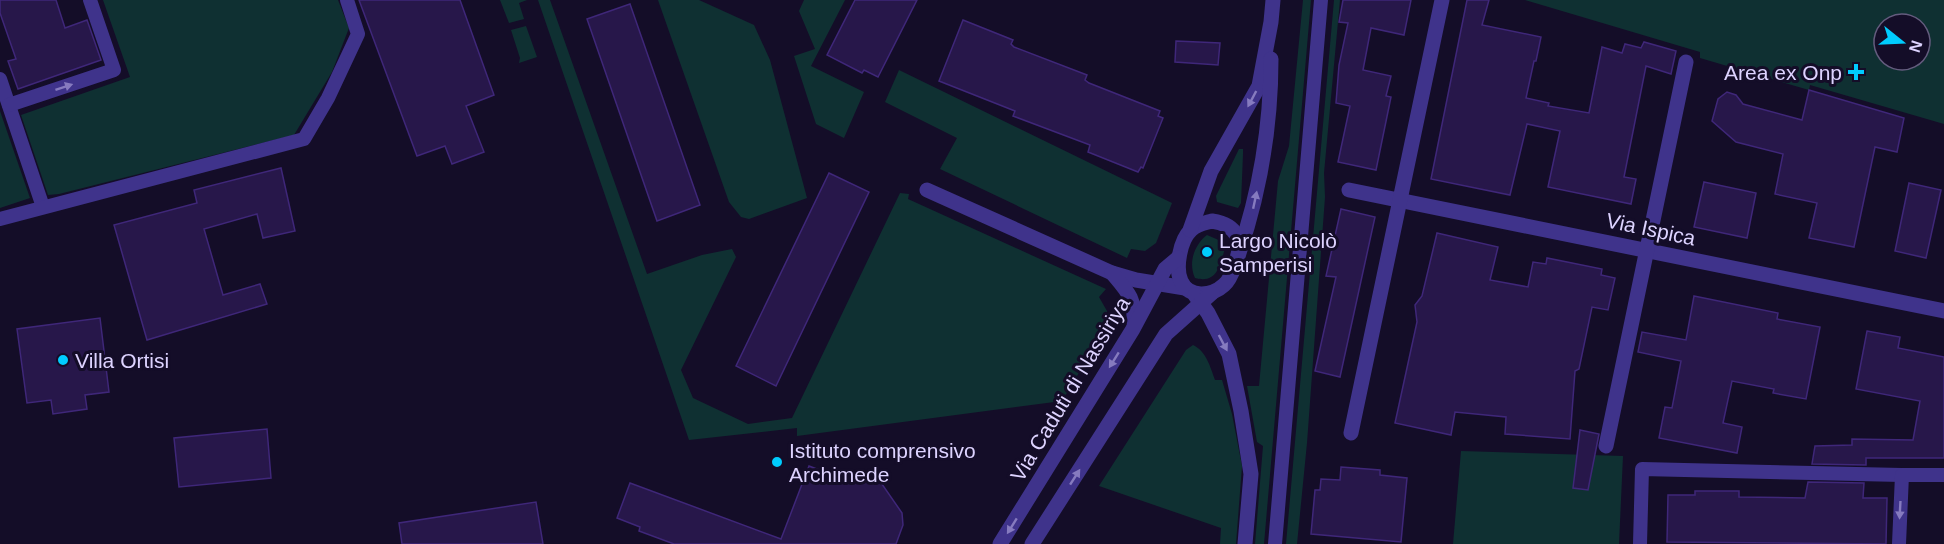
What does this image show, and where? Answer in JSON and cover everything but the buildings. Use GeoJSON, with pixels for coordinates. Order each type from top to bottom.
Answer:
{"type":"FeatureCollection","features":[{"type":"Feature","properties":{"kind":"street"},"geometry":{"type":"LineString","coordinates":[[1032,544],[1166,334],[1198,294],[1225,284],[1233,272],[1250,221],[1263,161],[1271,87],[1273,0]]}},
{"type":"Feature","properties":{"kind":"street"},"geometry":{"type":"LineString","coordinates":[[1351,433],[1442,0]]}},
{"type":"Feature","properties":{"kind":"street"},"geometry":{"type":"LineString","coordinates":[[1245,544],[1251,474],[1229,354],[1198,294],[1177,269],[1178,258],[1211,171],[1259,86],[1271,22]]}},
{"type":"Feature","properties":{"kind":"street"},"geometry":{"type":"LineString","coordinates":[[1606,446],[1686,62]]}},
{"type":"Feature","properties":{"kind":"street"},"geometry":{"type":"LineString","coordinates":[[927,190],[1112,273],[1198,294]]}},
{"type":"Feature","properties":{"kind":"street","name":"Via Ispica"},"geometry":{"type":"LineString","coordinates":[[1349,190],[1944,311]]}},
{"type":"Feature","properties":{"kind":"street"},"geometry":{"type":"LineString","coordinates":[[1190,230],[1212,221],[1224,223],[1235,232],[1239,242],[1238,256]]}},
{"type":"Feature","properties":{"kind":"street","name":"Via Caduti di Nassiriya"},"geometry":{"type":"LineString","coordinates":[[1000,544],[1134,329],[1165,269],[1178,258]]}},
{"type":"Feature","properties":{"kind":"street"},"geometry":{"type":"LineString","coordinates":[[1136,280],[1165,269]]}},
{"type":"Feature","properties":{"kind":"street"},"geometry":{"type":"LineString","coordinates":[[1112,273],[1128,292],[1134,305],[1134,329]]}},
{"type":"Feature","properties":{"kind":"lane"},"geometry":{"type":"LineString","coordinates":[[9,105],[114,70],[90,0]]}},
{"type":"Feature","properties":{"kind":"lane"},"geometry":{"type":"LineString","coordinates":[[0,219],[304,139],[328,98],[358,34],[346,0]]}},
{"type":"Feature","properties":{"kind":"lane"},"geometry":{"type":"LineString","coordinates":[[1275,544],[1321,0]]}},
{"type":"Feature","properties":{"kind":"lane"},"geometry":{"type":"LineString","coordinates":[[0,79],[43,207]]}},
{"type":"Feature","properties":{"kind":"lane"},"geometry":{"type":"LineString","coordinates":[[1640,544],[1642,469],[1944,475]]}},
{"type":"Feature","properties":{"kind":"lane"},"geometry":{"type":"LineString","coordinates":[[1899,544],[1902,475]]}},
{"type":"Feature","properties":{"kind":"green space"},"geometry":{"type":"Polygon","coordinates":[[[103,0],[338,0],[349,28],[332,72],[294,135],[48,195],[21,115],[130,77],[103,0]]]}},
{"type":"Feature","properties":{"kind":"green space"},"geometry":{"type":"Polygon","coordinates":[[[500,0],[527,0],[519,3],[524,19],[509,23],[500,0]]]}},
{"type":"Feature","properties":{"kind":"green space"},"geometry":{"type":"Polygon","coordinates":[[[538,0],[550,0],[647,274],[702,255],[732,249],[736,257],[681,370],[693,398],[748,424],[792,418],[900,193],[909,194],[908,199],[1106,289],[1099,297],[1107,311],[1107,326],[1062,401],[797,436],[797,428],[689,440],[538,0]]]}},
{"type":"Feature","properties":{"kind":"green space"},"geometry":{"type":"Polygon","coordinates":[[[658,0],[699,0],[754,25],[770,60],[807,198],[749,219],[741,217],[729,202],[658,0]]]}},
{"type":"Feature","properties":{"kind":"green space"},"geometry":{"type":"Polygon","coordinates":[[[804,0],[845,0],[811,66],[864,92],[844,138],[816,124],[794,56],[815,49],[799,11],[804,0]]]}},
{"type":"Feature","properties":{"kind":"green space"},"geometry":{"type":"Polygon","coordinates":[[[1303,0],[1311,0],[1264,544],[1255,544],[1263,446],[1257,442],[1247,386],[1259,386],[1278,181],[1289,146],[1303,0]]]}},
{"type":"Feature","properties":{"kind":"green space"},"geometry":{"type":"Polygon","coordinates":[[[1334,0],[1340,0],[1324,173],[1325,197],[1307,443],[1297,544],[1286,544],[1334,0]]]}},
{"type":"Feature","properties":{"kind":"green space","name":"Area ex Onp"},"geometry":{"type":"Polygon","coordinates":[[[1525,0],[1944,0],[1944,124],[1810,85],[1809,90],[1700,58],[1700,52],[1525,0]]]}},
{"type":"Feature","properties":{"kind":"green space"},"geometry":{"type":"Polygon","coordinates":[[[526,26],[537,57],[519,63],[520,58],[511,30],[526,26]]]}},
{"type":"Feature","properties":{"kind":"green space"},"geometry":{"type":"Polygon","coordinates":[[[899,70],[1172,203],[1156,243],[1145,251],[1131,249],[1127,258],[940,169],[957,138],[885,102],[899,70]]]}},
{"type":"Feature","properties":{"kind":"green space"},"geometry":{"type":"Polygon","coordinates":[[[0,111],[30,198],[0,208],[0,111]]]}},
{"type":"Feature","properties":{"kind":"green space"},"geometry":{"type":"Polygon","coordinates":[[[1239,149],[1243,149],[1243,154],[1241,203],[1238,208],[1217,202],[1216,196],[1239,149]]]}},
{"type":"Feature","properties":{"kind":"green space"},"geometry":{"type":"Polygon","coordinates":[[[1207,235],[1221,241],[1225,248],[1219,267],[1213,276],[1195,278],[1192,260],[1202,239],[1207,235]]]}},
{"type":"Feature","properties":{"kind":"green space"},"geometry":{"type":"Polygon","coordinates":[[[1193,345],[1204,355],[1215,380],[1222,380],[1232,414],[1242,466],[1236,544],[1220,544],[1221,528],[1099,486],[1186,350],[1193,345]]]}},
{"type":"Feature","properties":{"kind":"green space"},"geometry":{"type":"Polygon","coordinates":[[[1461,451],[1623,456],[1619,544],[1453,544],[1461,451]]]}},
{"type":"Feature","properties":{"kind":"place","name":"Area ex Onp"},"geometry":{"type":"Point","coordinates":[1856,72]}},
{"type":"Feature","properties":{"kind":"place","name":"Largo Nicolò Samperisi"},"geometry":{"type":"Point","coordinates":[1207,252]}},
{"type":"Feature","properties":{"kind":"place","name":"Villa Ortisi"},"geometry":{"type":"Point","coordinates":[63,360]}},
{"type":"Feature","properties":{"kind":"place","name":"Istituto comprensivo Archimede"},"geometry":{"type":"Point","coordinates":[777,462]}}]}
